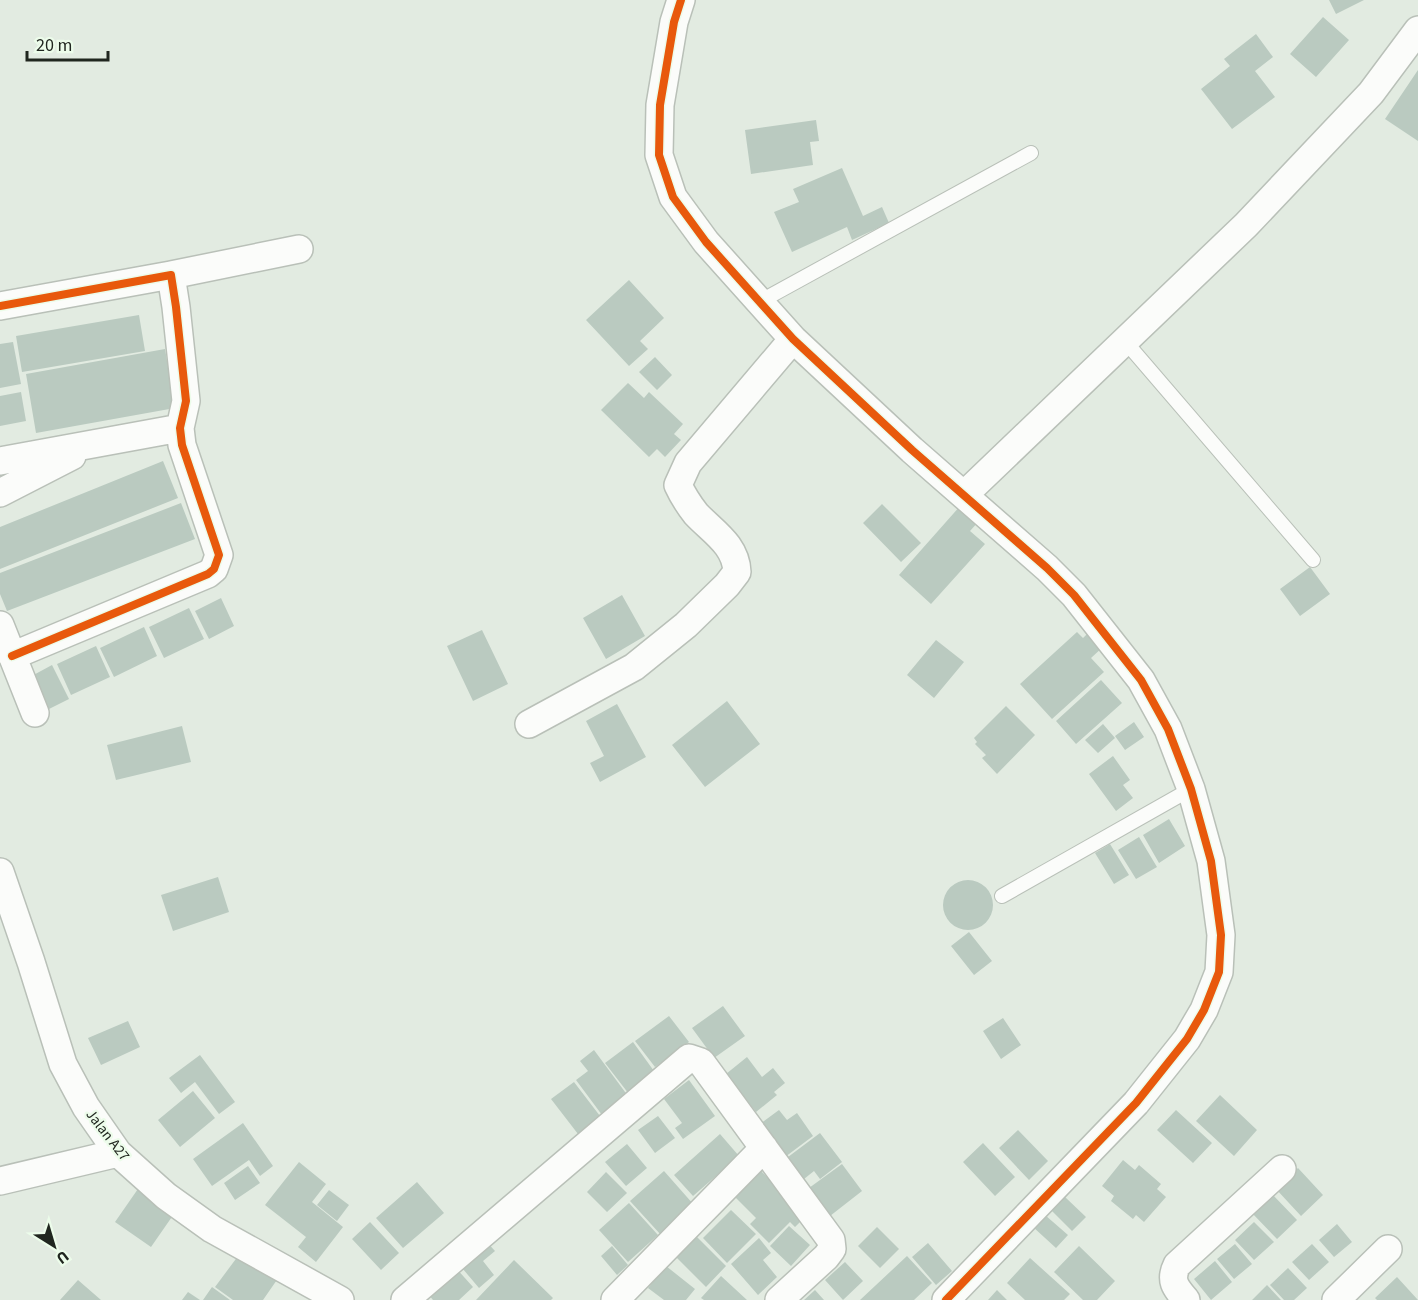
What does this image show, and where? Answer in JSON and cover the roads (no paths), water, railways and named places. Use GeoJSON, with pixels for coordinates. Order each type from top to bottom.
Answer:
{"type":"FeatureCollection","features":[{"type":"Feature","properties":{"kind":"street"},"geometry":{"type":"LineString","coordinates":[[681,0],[674,22],[660,105],[658,155],[674,198],[706,242],[793,339],[912,450],[965,494],[1074,595],[1141,680],[1168,729],[1191,789],[1211,861],[1221,936],[1219,972],[1204,1010],[1187,1039],[1136,1103],[946,1300]]}},
{"type":"Feature","properties":{"kind":"street"},"geometry":{"type":"LineString","coordinates":[[965,494],[1246,225],[1413,47]]}},
{"type":"Feature","properties":{"kind":"street"},"geometry":{"type":"LineString","coordinates":[[0,306],[299,249]]}},
{"type":"Feature","properties":{"kind":"street"},"geometry":{"type":"LineString","coordinates":[[12,656],[208,574],[214,569],[219,555],[182,445],[180,428],[186,401],[171,275]]}},
{"type":"Feature","properties":{"kind":"street"},"geometry":{"type":"LineString","coordinates":[[529,723],[634,667],[686,625],[727,585],[737,572],[737,560],[729,546],[686,501],[678,485],[688,463],[793,339]]}},
{"type":"Feature","properties":{"kind":"street"},"geometry":{"type":"LineString","coordinates":[[0,461],[180,428]]}},
{"type":"Feature","properties":{"kind":"street"},"geometry":{"type":"LineString","coordinates":[[0,492],[100,442]]}},
{"type":"Feature","properties":{"kind":"street"},"geometry":{"type":"LineString","coordinates":[[0,625],[35,713]]}},
{"type":"Feature","properties":{"kind":"street","name":"Jalan A27"},"geometry":{"type":"LineString","coordinates":[[0,872],[63,1064],[86,1107],[118,1153],[166,1196],[310,1293],[340,1300]]}},
{"type":"Feature","properties":{"kind":"street"},"geometry":{"type":"LineString","coordinates":[[405,1300],[689,1058],[701,1062],[831,1240],[831,1249],[826,1257],[779,1300]]}},
{"type":"Feature","properties":{"kind":"street"},"geometry":{"type":"LineString","coordinates":[[615,1300],[764,1148]]}},
{"type":"Feature","properties":{"kind":"street"},"geometry":{"type":"LineString","coordinates":[[0,1181],[118,1153]]}},
{"type":"Feature","properties":{"kind":"street"},"geometry":{"type":"LineString","coordinates":[[1186,1300],[1173,1283],[1173,1274],[1177,1265],[1282,1169]]}},
{"type":"Feature","properties":{"kind":"street"},"geometry":{"type":"LineString","coordinates":[[1336,1300],[1388,1249]]}},
{"type":"Feature","properties":{"kind":"lane"},"geometry":{"type":"LineString","coordinates":[[759,302],[1031,153]]}},
{"type":"Feature","properties":{"kind":"lane"},"geometry":{"type":"LineString","coordinates":[[1124,340],[1313,560]]}},
{"type":"Feature","properties":{"kind":"lane"},"geometry":{"type":"LineString","coordinates":[[1002,896],[1191,789]]}}]}
